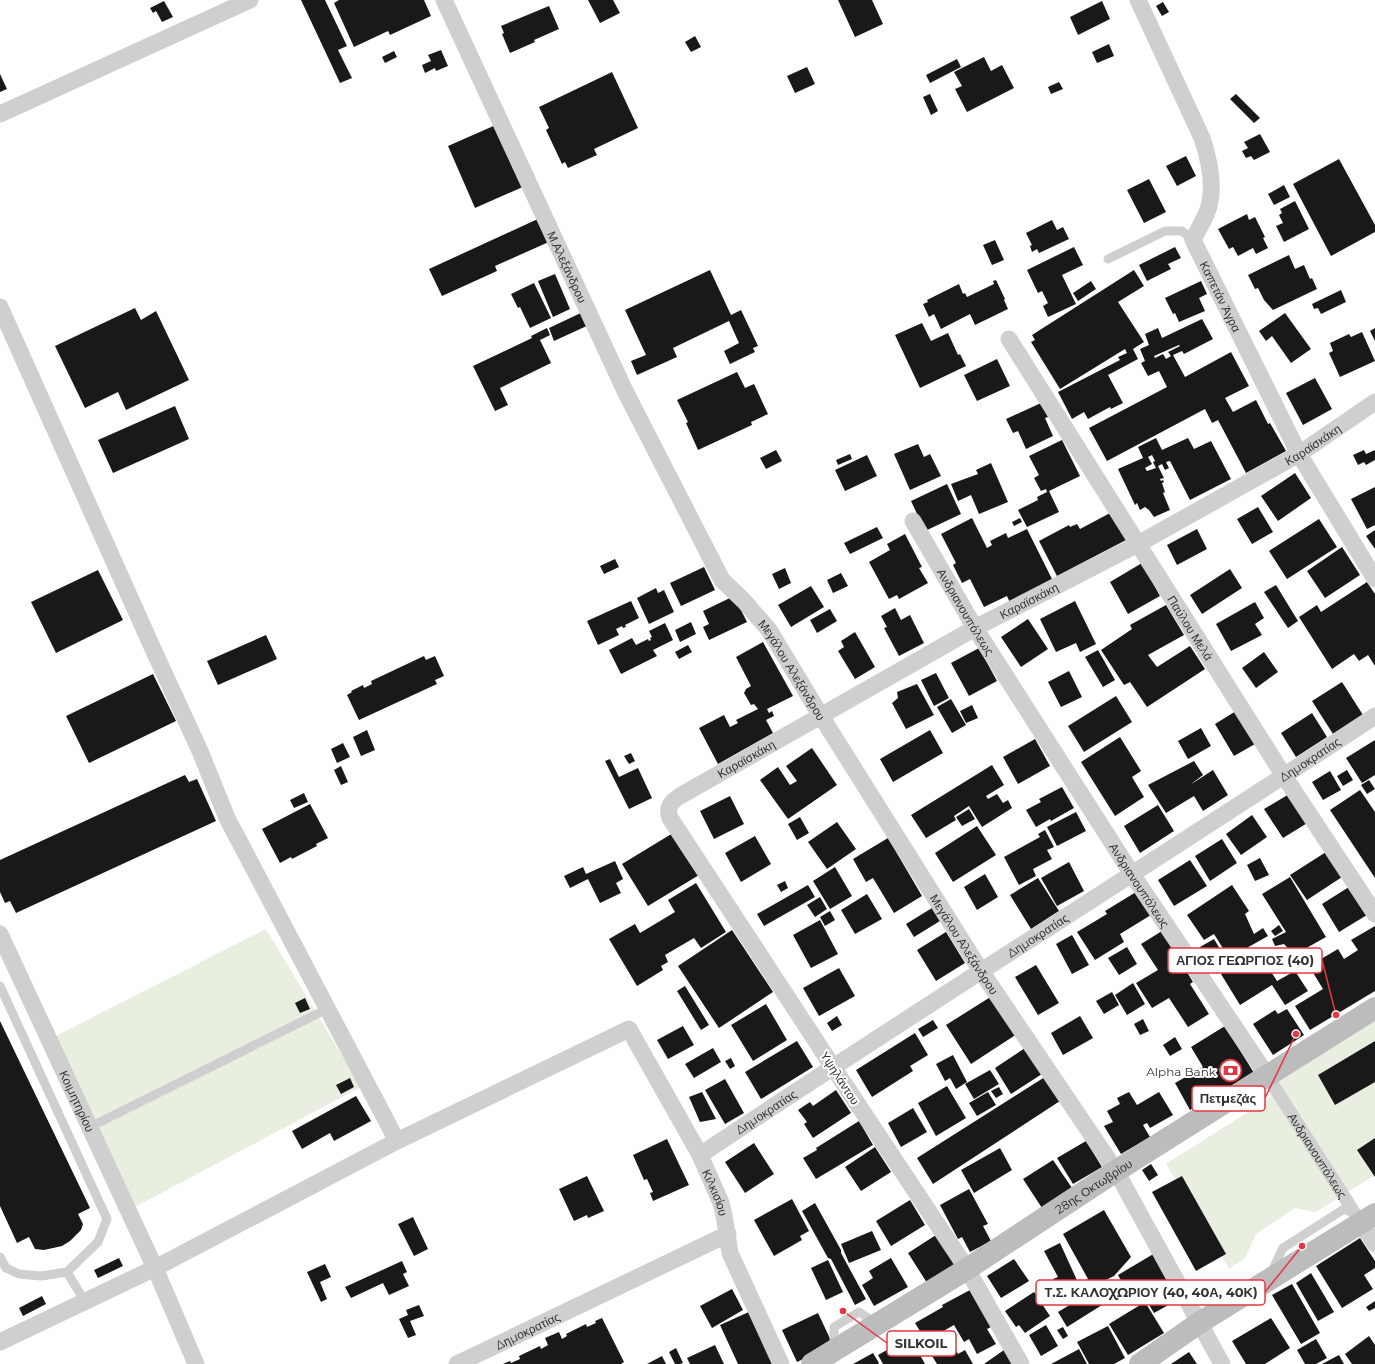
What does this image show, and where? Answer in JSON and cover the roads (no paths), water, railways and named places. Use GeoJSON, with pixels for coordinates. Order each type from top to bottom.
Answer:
{"type":"FeatureCollection","features":[{"type":"Feature","properties":{"kind":"main road","name":"28ης Οκτωβρίου"},"geometry":{"type":"LineString","coordinates":[[812,1364],[967,1269],[1116,1171],[1375,1008]]}},
{"type":"Feature","properties":{"kind":"main road"},"geometry":{"type":"LineString","coordinates":[[1140,1364],[1199,1323],[1365,1218]]}},
{"type":"Feature","properties":{"kind":"street"},"geometry":{"type":"LineString","coordinates":[[0,114],[250,0]]}},
{"type":"Feature","properties":{"kind":"street","name":"Μ.Αλεξάνδρου"},"geometry":{"type":"LineString","coordinates":[[444,0],[626,391],[697,532]]}},
{"type":"Feature","properties":{"kind":"street"},"geometry":{"type":"LineString","coordinates":[[1138,0],[1202,138],[1208,157],[1211,185],[1209,206],[1193,240]]}},
{"type":"Feature","properties":{"kind":"street","name":"Καπετάν Άγρα"},"geometry":{"type":"LineString","coordinates":[[1193,240],[1299,454],[1375,579]]}},
{"type":"Feature","properties":{"kind":"street"},"geometry":{"type":"LineString","coordinates":[[0,307],[200,751],[227,818],[397,1141],[155,1268],[0,1342]]}},
{"type":"Feature","properties":{"kind":"street","name":"Παύλου Μελά"},"geometry":{"type":"LineString","coordinates":[[1009,339],[1284,776],[1375,914]]}},
{"type":"Feature","properties":{"kind":"street","name":"Καραϊσκάκη"},"geometry":{"type":"LineString","coordinates":[[680,796],[975,628],[1138,544],[1299,454],[1375,402]]}},
{"type":"Feature","properties":{"kind":"street","name":"Ανδριανουπόλεως"},"geometry":{"type":"LineString","coordinates":[[913,521],[975,628],[1132,874],[1365,1218],[1375,1244]]}},
{"type":"Feature","properties":{"kind":"street","name":"Μεγάλου Αλεξάνδρου"},"geometry":{"type":"LineString","coordinates":[[697,532],[722,580],[744,601],[769,630],[821,716],[981,971],[1116,1171],[1222,1364]]}},
{"type":"Feature","properties":{"kind":"street","name":"Δημοκρατίας"},"geometry":{"type":"LineString","coordinates":[[700,1155],[833,1067],[1375,716]]}},
{"type":"Feature","properties":{"kind":"street","name":"Υψηλάντου"},"geometry":{"type":"LineString","coordinates":[[680,796],[668,807],[670,818],[967,1269],[1021,1364]]}},
{"type":"Feature","properties":{"kind":"street","name":"Κοιμητηρίου"},"geometry":{"type":"LineString","coordinates":[[0,934],[155,1268],[196,1364]]}},
{"type":"Feature","properties":{"kind":"street","name":"Κιλκισίου"},"geometry":{"type":"LineString","coordinates":[[397,1141],[630,1029],[700,1155],[721,1203],[728,1234],[730,1253],[781,1364]]}},
{"type":"Feature","properties":{"kind":"street","name":"Δημοκρατίας"},"geometry":{"type":"LineString","coordinates":[[457,1364],[479,1360],[728,1234]]}},
{"type":"Feature","properties":{"kind":"lane"},"geometry":{"type":"LineString","coordinates":[[1108,259],[1165,231],[1182,231],[1193,240]]}},
{"type":"Feature","properties":{"kind":"lane"},"geometry":{"type":"LineString","coordinates":[[0,986],[107,1219],[98,1242],[67,1272],[41,1276],[19,1274],[6,1268],[0,1257]]}},
{"type":"Feature","properties":{"kind":"lane"},"geometry":{"type":"LineString","coordinates":[[90,1127],[327,1008]]}},
{"type":"Feature","properties":{"kind":"lane"},"geometry":{"type":"LineString","coordinates":[[67,1272],[85,1302]]}},
{"type":"Feature","properties":{"kind":"lane"},"geometry":{"type":"LineString","coordinates":[[834,1339],[834,1328],[859,1312],[868,1318]]}},
{"type":"Feature","properties":{"kind":"place","name":"ΑΓΙΟΣ ΓΕΩΡΓΙΟΣ (40)"},"geometry":{"type":"Point","coordinates":[1336,1015]}},
{"type":"Feature","properties":{"kind":"place","name":"Πετμεζάς"},"geometry":{"type":"Point","coordinates":[1296,1034]}},
{"type":"Feature","properties":{"kind":"place","name":"Alpha Bank"},"geometry":{"type":"Point","coordinates":[1231,1071]}},
{"type":"Feature","properties":{"kind":"place","name":"Τ.Σ. ΚΑΛΟΧΩΡΙΟΥ (40, 40Α, 40Κ)"},"geometry":{"type":"Point","coordinates":[1302,1246]}},
{"type":"Feature","properties":{"kind":"place","name":"SILKOIL"},"geometry":{"type":"Point","coordinates":[843,1311]}}]}
